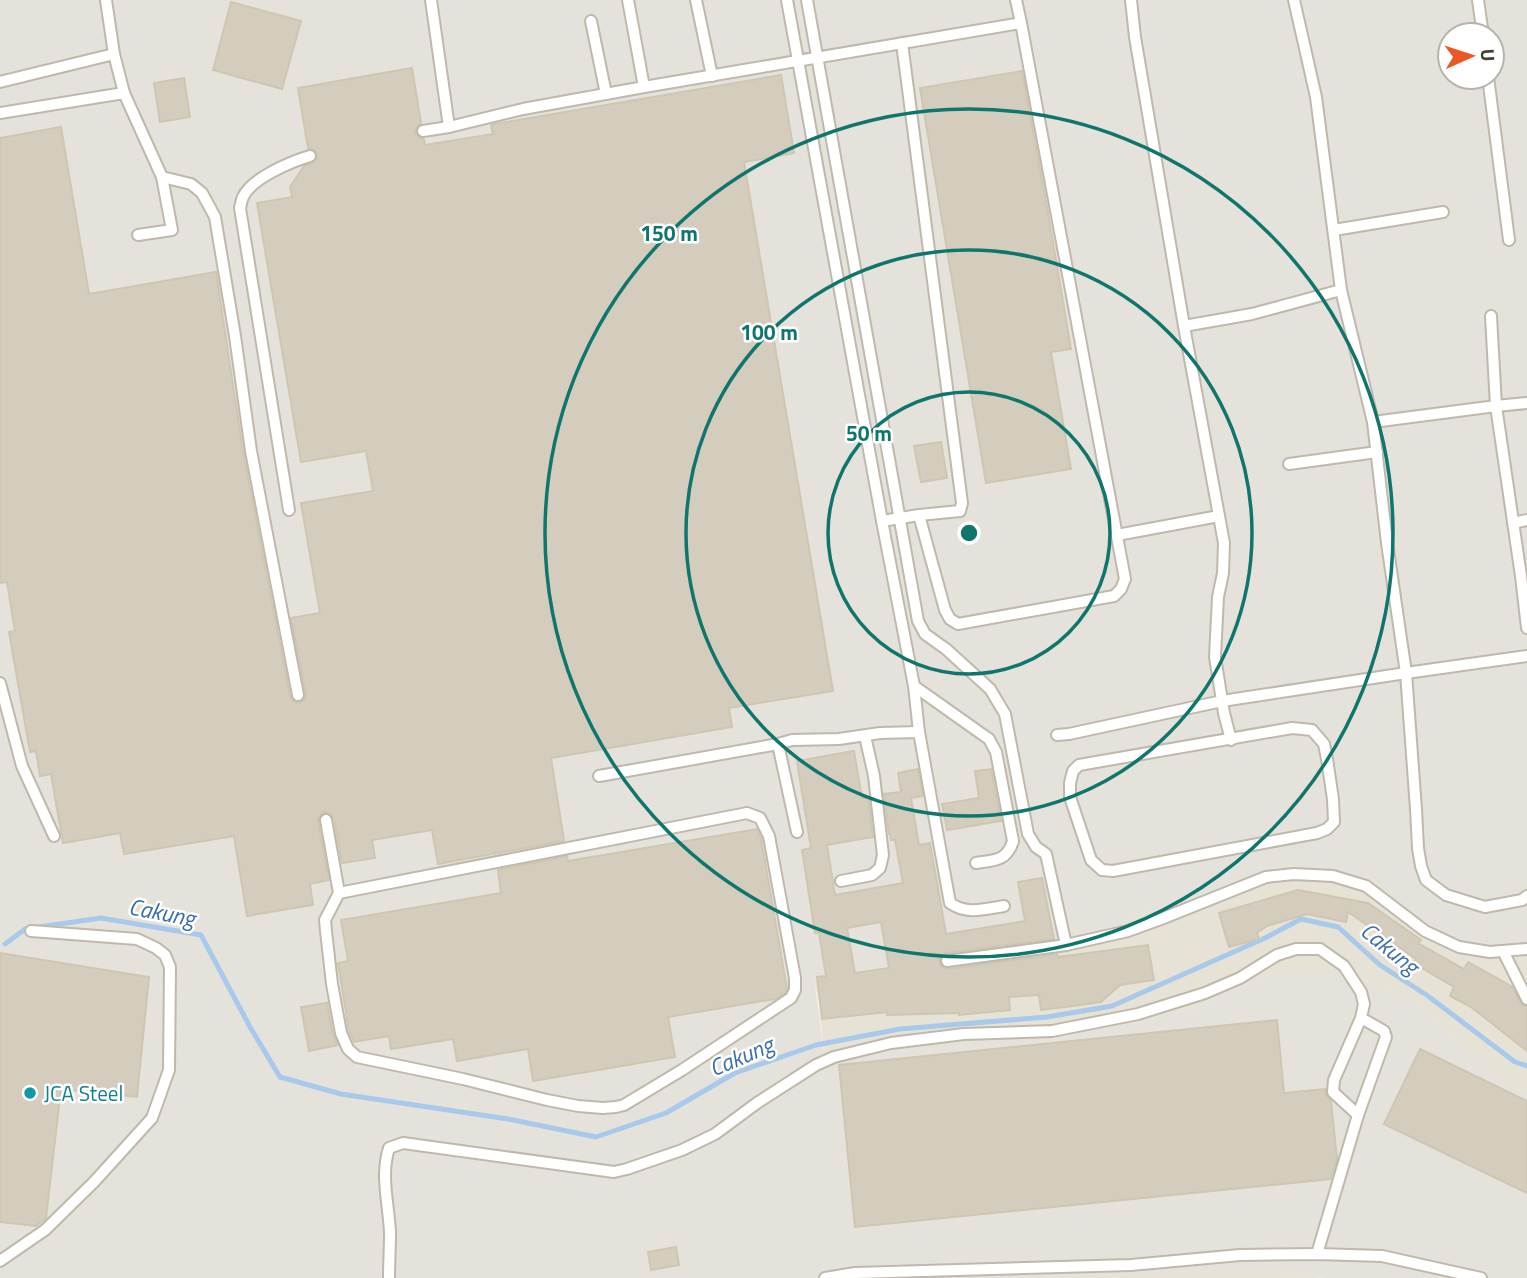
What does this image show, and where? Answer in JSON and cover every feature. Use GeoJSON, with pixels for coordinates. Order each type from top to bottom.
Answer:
{"type":"FeatureCollection","features":[{"type":"Feature","properties":{"kind":"lane"},"geometry":{"type":"LineString","coordinates":[[106,0],[114,54],[124,93],[162,177],[172,230],[138,236]]}},
{"type":"Feature","properties":{"kind":"lane"},"geometry":{"type":"LineString","coordinates":[[431,0],[449,127]]}},
{"type":"Feature","properties":{"kind":"lane"},"geometry":{"type":"LineString","coordinates":[[628,0],[644,87]]}},
{"type":"Feature","properties":{"kind":"lane"},"geometry":{"type":"LineString","coordinates":[[696,0],[712,76]]}},
{"type":"Feature","properties":{"kind":"lane"},"geometry":{"type":"LineString","coordinates":[[787,0],[914,686],[919,732],[950,903],[967,911],[1004,906]]}},
{"type":"Feature","properties":{"kind":"lane"},"geometry":{"type":"LineString","coordinates":[[807,0],[918,621],[925,634],[946,649],[990,689],[1005,714],[1028,834],[1035,847],[1046,855],[1066,945]]}},
{"type":"Feature","properties":{"kind":"lane"},"geometry":{"type":"LineString","coordinates":[[919,515],[946,610],[950,620],[958,624],[1114,596],[1125,579],[1016,0]]}},
{"type":"Feature","properties":{"kind":"lane"},"geometry":{"type":"LineString","coordinates":[[1131,0],[1184,326],[1224,543],[1215,657],[1231,740]]}},
{"type":"Feature","properties":{"kind":"lane"},"geometry":{"type":"LineString","coordinates":[[1294,0],[1316,97],[1341,290],[1373,422],[1406,673],[1421,866],[1426,880],[1446,895],[1485,907],[1522,900],[1527,896]]}},
{"type":"Feature","properties":{"kind":"lane"},"geometry":{"type":"LineString","coordinates":[[1478,0],[1481,21]]}},
{"type":"Feature","properties":{"kind":"lane"},"geometry":{"type":"LineString","coordinates":[[592,21],[606,94]]}},
{"type":"Feature","properties":{"kind":"lane"},"geometry":{"type":"LineString","coordinates":[[423,131],[523,109],[799,59],[1021,23]]}},
{"type":"Feature","properties":{"kind":"lane"},"geometry":{"type":"LineString","coordinates":[[882,521],[960,511],[962,503],[902,43]]}},
{"type":"Feature","properties":{"kind":"lane"},"geometry":{"type":"LineString","coordinates":[[0,82],[114,54]]}},
{"type":"Feature","properties":{"kind":"lane"},"geometry":{"type":"LineString","coordinates":[[1490,91],[1509,240]]}},
{"type":"Feature","properties":{"kind":"lane"},"geometry":{"type":"LineString","coordinates":[[0,113],[124,93]]}},
{"type":"Feature","properties":{"kind":"lane"},"geometry":{"type":"LineString","coordinates":[[289,510],[240,208],[243,196],[253,184],[289,163],[310,156]]}},
{"type":"Feature","properties":{"kind":"lane"},"geometry":{"type":"LineString","coordinates":[[162,177],[191,184],[202,193],[215,217],[251,452],[298,695]]}},
{"type":"Feature","properties":{"kind":"lane"},"geometry":{"type":"LineString","coordinates":[[1334,230],[1443,212]]}},
{"type":"Feature","properties":{"kind":"lane"},"geometry":{"type":"LineString","coordinates":[[1184,326],[1252,314],[1341,290]]}},
{"type":"Feature","properties":{"kind":"lane"},"geometry":{"type":"LineString","coordinates":[[1491,316],[1496,406],[1527,628]]}},
{"type":"Feature","properties":{"kind":"lane"},"geometry":{"type":"LineString","coordinates":[[1373,422],[1527,403]]}},
{"type":"Feature","properties":{"kind":"lane"},"geometry":{"type":"LineString","coordinates":[[1289,464],[1377,452]]}},
{"type":"Feature","properties":{"kind":"lane"},"geometry":{"type":"LineString","coordinates":[[1117,535],[1219,516]]}},
{"type":"Feature","properties":{"kind":"lane"},"geometry":{"type":"LineString","coordinates":[[1513,523],[1527,520]]}},
{"type":"Feature","properties":{"kind":"lane"},"geometry":{"type":"LineString","coordinates":[[1057,734],[1069,734],[1222,701],[1527,656]]}},
{"type":"Feature","properties":{"kind":"lane"},"geometry":{"type":"LineString","coordinates":[[0,683],[22,766],[54,836]]}},
{"type":"Feature","properties":{"kind":"lane"},"geometry":{"type":"LineString","coordinates":[[914,686],[989,739],[996,752],[1013,841],[1010,851],[999,859],[976,863]]}},
{"type":"Feature","properties":{"kind":"lane"},"geometry":{"type":"LineString","coordinates":[[1292,728],[1311,730],[1324,744],[1334,822],[1317,833],[1113,871],[1102,870],[1091,860],[1070,797],[1073,771],[1079,765],[1231,740],[1292,728]]}},
{"type":"Feature","properties":{"kind":"lane"},"geometry":{"type":"LineString","coordinates":[[599,776],[792,740],[919,732]]}},
{"type":"Feature","properties":{"kind":"lane"},"geometry":{"type":"LineString","coordinates":[[841,881],[872,874],[880,868],[883,855],[874,776],[865,736]]}},
{"type":"Feature","properties":{"kind":"lane"},"geometry":{"type":"LineString","coordinates":[[778,744],[797,832]]}},
{"type":"Feature","properties":{"kind":"lane"},"geometry":{"type":"LineString","coordinates":[[326,820],[339,893],[325,920],[341,1033],[348,1049],[357,1057],[578,1106],[603,1108],[624,1105],[791,999],[795,990],[769,836],[760,818],[747,813],[339,893]]}},
{"type":"Feature","properties":{"kind":"lane"},"geometry":{"type":"LineString","coordinates":[[947,961],[1066,945],[1139,928],[1266,877],[1282,874],[1333,876],[1366,886],[1425,931],[1458,947],[1481,951],[1527,949]]}},
{"type":"Feature","properties":{"kind":"lane"},"geometry":{"type":"LineString","coordinates":[[0,1261],[45,1230],[94,1182],[152,1118],[169,1070],[170,967],[165,955],[137,939],[31,932]]}},
{"type":"Feature","properties":{"kind":"lane"},"geometry":{"type":"LineString","coordinates":[[389,1278],[390,1232],[386,1205],[385,1160],[389,1148],[403,1143],[614,1172],[682,1150],[715,1134],[757,1103],[816,1065],[834,1057],[891,1043],[964,1034],[1052,1031],[1138,1014],[1205,993],[1240,978],[1277,955],[1296,948],[1320,949],[1344,966],[1361,992],[1364,1004],[1361,1018],[1332,1087],[1333,1092],[1358,1115]]}},
{"type":"Feature","properties":{"kind":"lane"},"geometry":{"type":"LineString","coordinates":[[1503,951],[1527,999]]}},
{"type":"Feature","properties":{"kind":"lane"},"geometry":{"type":"LineString","coordinates":[[1317,1254],[1358,1115],[1385,1037],[1384,1031],[1361,1018]]}},
{"type":"Feature","properties":{"kind":"lane"},"geometry":{"type":"LineString","coordinates":[[825,1278],[855,1273],[1131,1265],[1240,1255],[1317,1254],[1382,1256],[1482,1278]]}},
{"type":"Feature","properties":{"kind":"shaded area"},"geometry":{"type":"Polygon","coordinates":[[[0,0],[1527,0],[1527,942],[1485,950],[1412,916],[1351,877],[1285,865],[1125,921],[1050,953],[814,978],[825,1059],[898,1036],[1089,1030],[1190,1010],[1271,973],[1336,973],[1412,999],[1514,1089],[1527,1091],[1527,1278],[1096,1274],[1022,1278],[0,1278],[0,0]]]}},
{"type":"Feature","properties":{"kind":"shaded area"},"geometry":{"type":"Polygon","coordinates":[[[1285,865],[1351,877],[1519,945],[1527,942],[1527,1091],[1514,1089],[1271,973],[1190,1010],[1089,1030],[898,1036],[825,1059],[814,978],[1050,953],[1125,921],[1285,865]]]}},
{"type":"Feature","properties":{"kind":"shaded area"},"geometry":{"type":"Polygon","coordinates":[[[1095,1274],[1285,1274],[1325,1278],[1022,1278],[1095,1274]]]}},
{"type":"Feature","properties":{"kind":"building"},"geometry":{"type":"Polygon","coordinates":[[[231,2],[301,21],[282,89],[213,70],[231,2]]]}},
{"type":"Feature","properties":{"kind":"building"},"geometry":{"type":"Polygon","coordinates":[[[412,68],[421,123],[415,133],[424,139],[425,145],[493,134],[491,125],[495,124],[781,75],[794,153],[744,162],[833,691],[729,708],[732,727],[551,758],[564,841],[438,864],[432,830],[372,840],[375,858],[342,863],[334,818],[324,812],[318,821],[329,880],[310,884],[313,905],[247,916],[234,836],[124,854],[120,833],[63,843],[51,774],[40,776],[36,751],[30,752],[9,632],[15,631],[7,582],[0,583],[0,138],[61,127],[89,294],[216,272],[243,452],[290,696],[293,701],[299,703],[304,700],[306,694],[291,618],[320,613],[301,503],[373,491],[366,451],[301,462],[257,203],[292,197],[290,187],[304,166],[313,163],[317,158],[316,151],[308,148],[298,88],[412,68]]]}},
{"type":"Feature","properties":{"kind":"building"},"geometry":{"type":"Polygon","coordinates":[[[1022,71],[1071,349],[1051,352],[1071,469],[986,483],[920,88],[1022,71]]]}},
{"type":"Feature","properties":{"kind":"building"},"geometry":{"type":"Polygon","coordinates":[[[184,78],[190,117],[160,122],[154,83],[184,78]]]}},
{"type":"Feature","properties":{"kind":"building"},"geometry":{"type":"Polygon","coordinates":[[[941,442],[947,478],[921,482],[914,446],[941,442]]]}},
{"type":"Feature","properties":{"kind":"building"},"geometry":{"type":"Polygon","coordinates":[[[854,751],[862,798],[868,797],[873,837],[827,845],[835,895],[903,883],[895,840],[891,840],[889,834],[884,794],[901,792],[898,773],[918,769],[923,796],[911,798],[919,845],[930,843],[946,934],[1025,921],[1018,882],[1042,878],[1054,939],[946,953],[940,959],[941,966],[948,969],[1148,945],[1154,980],[1120,985],[1101,1002],[1041,1010],[1039,995],[1009,997],[1010,1010],[959,1015],[887,1015],[887,1012],[822,1019],[817,977],[826,976],[819,933],[815,933],[802,850],[811,848],[797,761],[854,751]],[[881,922],[847,928],[855,973],[889,968],[881,922]]]}},
{"type":"Feature","properties":{"kind":"building"},"geometry":{"type":"Polygon","coordinates":[[[991,769],[1001,821],[947,830],[942,804],[979,798],[975,771],[991,769]]]}},
{"type":"Feature","properties":{"kind":"building"},"geometry":{"type":"Polygon","coordinates":[[[757,829],[761,838],[787,989],[775,999],[668,1017],[675,1057],[533,1081],[528,1049],[457,1061],[453,1039],[391,1049],[389,1036],[354,1042],[349,1031],[338,963],[348,961],[341,920],[501,893],[498,870],[567,856],[568,861],[757,829]]]}},
{"type":"Feature","properties":{"kind":"building"},"geometry":{"type":"Polygon","coordinates":[[[1298,890],[1368,903],[1421,940],[1418,943],[1464,969],[1468,962],[1506,983],[1513,988],[1522,1005],[1527,1007],[1527,1051],[1471,1007],[1450,996],[1454,987],[1413,963],[1416,959],[1348,912],[1346,922],[1307,914],[1267,926],[1257,933],[1259,939],[1229,947],[1219,913],[1298,890]]]}},
{"type":"Feature","properties":{"kind":"building","name":"JCA Steel"},"geometry":{"type":"Polygon","coordinates":[[[0,953],[149,977],[137,1097],[61,1089],[46,1218],[36,1226],[0,1222],[0,953]]]}},
{"type":"Feature","properties":{"kind":"building"},"geometry":{"type":"Polygon","coordinates":[[[327,1003],[333,1035],[338,1045],[309,1051],[301,1007],[327,1003]]]}},
{"type":"Feature","properties":{"kind":"building"},"geometry":{"type":"Polygon","coordinates":[[[1277,1020],[1284,1093],[1325,1089],[1331,1101],[1337,1159],[1331,1179],[855,1227],[839,1065],[1277,1020]]]}},
{"type":"Feature","properties":{"kind":"building"},"geometry":{"type":"Polygon","coordinates":[[[1420,1049],[1527,1101],[1527,1193],[1384,1124],[1420,1049]]]}},
{"type":"Feature","properties":{"kind":"building"},"geometry":{"type":"Polygon","coordinates":[[[676,1247],[679,1265],[651,1270],[648,1252],[676,1247]]]}},
{"type":"Feature","properties":{"kind":"waterway","name":"Cakung"},"geometry":{"type":"LineString","coordinates":[[5,944],[25,929],[101,918],[201,935],[280,1077],[341,1094],[508,1119],[596,1137],[666,1113],[735,1073],[816,1045],[900,1029],[1047,1017],[1112,1006],[1265,938],[1301,919],[1338,927],[1380,965],[1428,996],[1515,1062],[1527,1066]]}},
{"type":"Feature","properties":{"kind":"place","name":"JCA Steel"},"geometry":{"type":"Point","coordinates":[30,1093]}}]}
